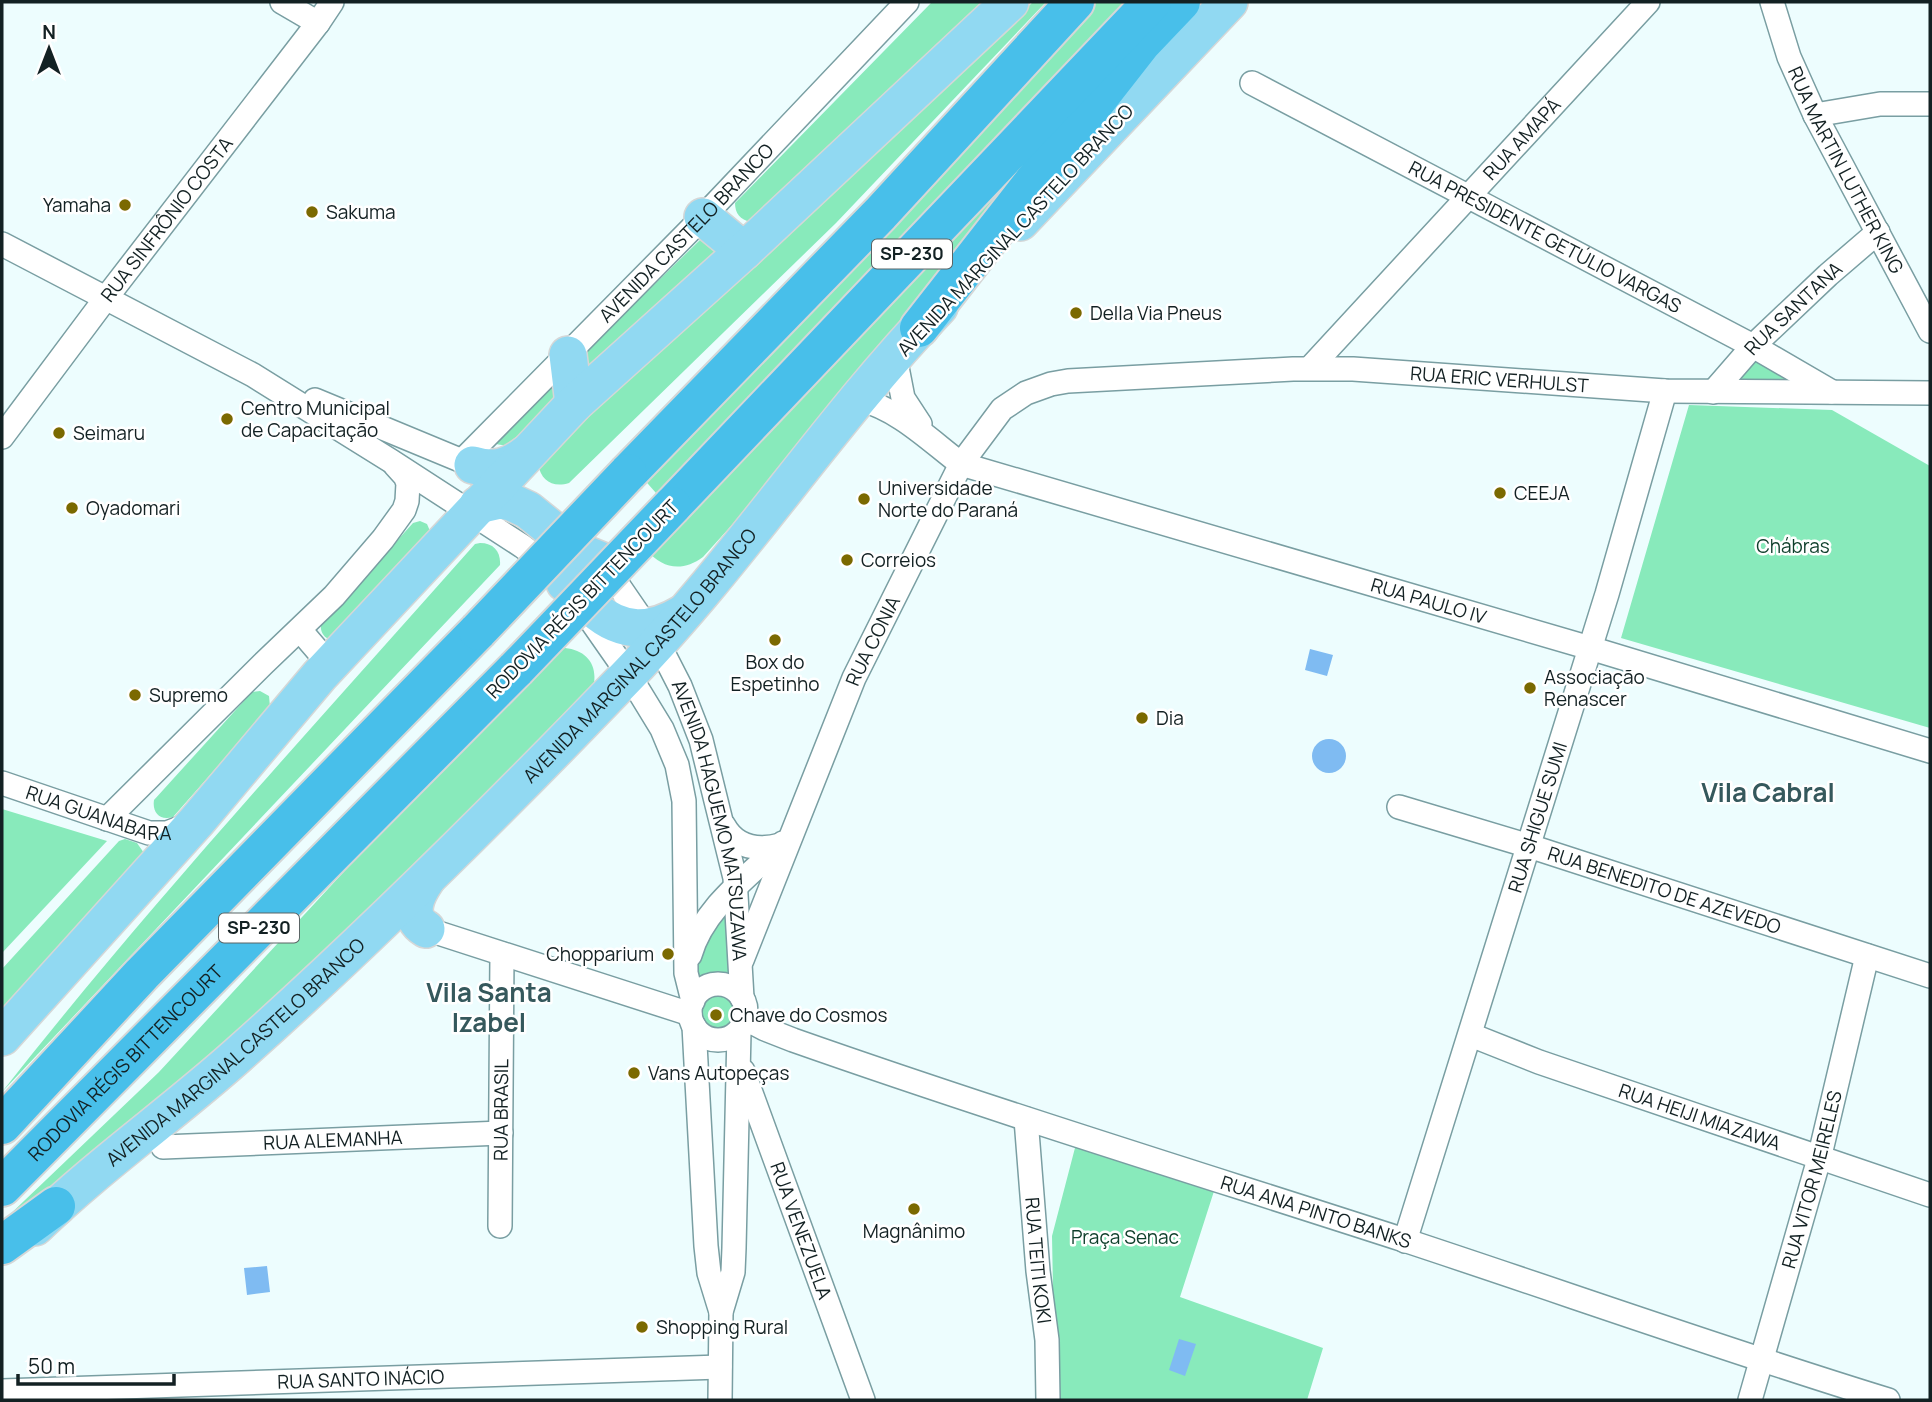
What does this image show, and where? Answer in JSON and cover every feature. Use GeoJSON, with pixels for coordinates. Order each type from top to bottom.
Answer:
{"type":"FeatureCollection","features":[{"type":"Feature","properties":{"kind":"highway","name":"SP-230"},"geometry":{"type":"LineString","coordinates":[[2,1125],[142,974],[478,631],[628,472],[880,214],[1075,2]]}},
{"type":"Feature","properties":{"kind":"highway","name":"RODOVIA RÉGIS BITTENCOURT"},"geometry":{"type":"LineString","coordinates":[[2,1187],[516,669],[1153,2]]}},
{"type":"Feature","properties":{"kind":"highway"},"geometry":{"type":"LineString","coordinates":[[919,328],[1142,44],[1181,2]]}},
{"type":"Feature","properties":{"kind":"highway"},"geometry":{"type":"LineString","coordinates":[[2,1245],[57,1206]]}},
{"type":"Feature","properties":{"kind":"main road"},"geometry":{"type":"LineString","coordinates":[[2,1037],[197,821],[330,665],[474,509],[491,465],[573,404],[744,251],[1010,2]]}},
{"type":"Feature","properties":{"kind":"main road","name":"AVENIDA MARGINAL CASTELO BRANCO"},"geometry":{"type":"LineString","coordinates":[[2,1259],[57,1206],[236,1058],[372,932],[629,675],[654,636],[684,612],[919,328],[1229,2]]}},
{"type":"Feature","properties":{"kind":"main road"},"geometry":{"type":"LineString","coordinates":[[702,218],[744,251]]}},
{"type":"Feature","properties":{"kind":"main road"},"geometry":{"type":"LineString","coordinates":[[568,355],[573,404]]}},
{"type":"Feature","properties":{"kind":"main road"},"geometry":{"type":"LineString","coordinates":[[474,509],[499,500],[511,502],[528,510],[580,552],[602,561]]}},
{"type":"Feature","properties":{"kind":"main road"},"geometry":{"type":"LineString","coordinates":[[565,583],[580,592],[593,608],[604,616],[654,636]]}},
{"type":"Feature","properties":{"kind":"main road"},"geometry":{"type":"LineString","coordinates":[[426,929],[415,920],[414,912],[418,892],[427,878]]}},
{"type":"Feature","properties":{"kind":"main road"},"geometry":{"type":"LineString","coordinates":[[372,932],[396,924],[426,929]]}},
{"type":"Feature","properties":{"kind":"street"},"geometry":{"type":"LineString","coordinates":[[282,2],[318,23]]}},
{"type":"Feature","properties":{"kind":"street","name":"RUA SINFRÔNIO COSTA"},"geometry":{"type":"LineString","coordinates":[[2,437],[332,2]]}},
{"type":"Feature","properties":{"kind":"street","name":"AVENIDA CASTELO BRANCO"},"geometry":{"type":"LineString","coordinates":[[491,465],[568,355],[907,2]]}},
{"type":"Feature","properties":{"kind":"street","name":"RUA AMAPÁ"},"geometry":{"type":"LineString","coordinates":[[1310,368],[1648,2]]}},
{"type":"Feature","properties":{"kind":"street","name":"RUA MARTIN LUTHER KING"},"geometry":{"type":"LineString","coordinates":[[1772,2],[1789,57],[1815,114],[1930,331]]}},
{"type":"Feature","properties":{"kind":"street","name":"RUA PRESIDENTE GETÚLIO VARGAS"},"geometry":{"type":"LineString","coordinates":[[1252,83],[1753,346],[1835,393]]}},
{"type":"Feature","properties":{"kind":"street"},"geometry":{"type":"LineString","coordinates":[[1815,114],[1880,104],[1930,104]]}},
{"type":"Feature","properties":{"kind":"street","name":"RUA SANTANA"},"geometry":{"type":"LineString","coordinates":[[1713,392],[1753,346],[1878,232]]}},
{"type":"Feature","properties":{"kind":"street","name":"AVENIDA HAGUEMO MATSUZAWA"},"geometry":{"type":"LineString","coordinates":[[2,244],[253,375],[474,509],[552,569],[565,583],[629,675],[667,738],[680,776],[684,801],[686,973],[692,1014],[706,1246],[709,1273],[721,1312]]}},
{"type":"Feature","properties":{"kind":"street","name":"RUA PAULO IV"},"geometry":{"type":"LineString","coordinates":[[895,358],[903,398],[930,441]]}},
{"type":"Feature","properties":{"kind":"street","name":"RUA ERIC VERHULST"},"geometry":{"type":"LineString","coordinates":[[1068,381],[1310,368],[1665,391],[1930,393]]}},
{"type":"Feature","properties":{"kind":"street","name":"AVENIDA HAGUEMO MATSUZAWA"},"geometry":{"type":"LineString","coordinates":[[253,375],[491,465],[551,509],[602,561],[654,636],[680,686],[701,740],[722,823],[736,887],[742,960],[733,1272],[721,1312],[720,1400]]}},
{"type":"Feature","properties":{"kind":"street","name":"RUA CONIA"},"geometry":{"type":"LineString","coordinates":[[742,960],[785,842],[854,678],[961,464],[995,417],[1009,404],[1037,388],[1068,381]]}},
{"type":"Feature","properties":{"kind":"street","name":"RUA SHIGUE SUMI"},"geometry":{"type":"LineString","coordinates":[[1405,1241],[1590,648],[1665,391]]}},
{"type":"Feature","properties":{"kind":"street","name":"RUA PAULO IV"},"geometry":{"type":"LineString","coordinates":[[859,399],[889,409],[961,464],[1590,648],[1930,751]]}},
{"type":"Feature","properties":{"kind":"street"},"geometry":{"type":"LineString","coordinates":[[107,819],[263,664],[300,631],[383,538],[404,510],[407,501],[408,483],[391,461]]}},
{"type":"Feature","properties":{"kind":"street"},"geometry":{"type":"LineString","coordinates":[[300,631],[330,665]]}},
{"type":"Feature","properties":{"kind":"street","name":"RUA GUANABARA"},"geometry":{"type":"LineString","coordinates":[[2,783],[155,834],[167,833],[197,821]]}},
{"type":"Feature","properties":{"kind":"street","name":"RUA BENEDITO DE AZEVEDO"},"geometry":{"type":"LineString","coordinates":[[1399,807],[1930,976]]}},
{"type":"Feature","properties":{"kind":"street"},"geometry":{"type":"LineString","coordinates":[[722,823],[732,837],[745,845],[763,849],[785,842]]}},
{"type":"Feature","properties":{"kind":"street","name":"RUA CONIA"},"geometry":{"type":"LineString","coordinates":[[686,973],[691,951],[705,922],[736,887],[785,842]]}},
{"type":"Feature","properties":{"kind":"street"},"geometry":{"type":"LineString","coordinates":[[426,929],[692,1014],[706,1038],[724,1040],[742,1016],[729,987],[712,985],[704,988],[692,1014]]}},
{"type":"Feature","properties":{"kind":"street","name":"RUA BRASIL"},"geometry":{"type":"LineString","coordinates":[[500,1226],[502,954]]}},
{"type":"Feature","properties":{"kind":"street","name":"RUA VITOR MEIRELES"},"geometry":{"type":"LineString","coordinates":[[1750,1400],[1819,1159],[1867,956]]}},
{"type":"Feature","properties":{"kind":"street","name":"RUA ANA PINTO BANKS"},"geometry":{"type":"LineString","coordinates":[[742,1016],[793,1040],[1026,1119],[1405,1241],[1761,1361],[1888,1400]]}},
{"type":"Feature","properties":{"kind":"street","name":"RUA HEIJI MIAZAWA"},"geometry":{"type":"LineString","coordinates":[[1471,1035],[1539,1062],[1930,1195]]}},
{"type":"Feature","properties":{"kind":"street","name":"RUA VENEZUELA"},"geometry":{"type":"LineString","coordinates":[[739,1062],[863,1400]]}},
{"type":"Feature","properties":{"kind":"street","name":"RUA TEITI KOKI"},"geometry":{"type":"LineString","coordinates":[[1026,1119],[1038,1271],[1047,1340],[1048,1400]]}},
{"type":"Feature","properties":{"kind":"street","name":"RUA ALEMANHA"},"geometry":{"type":"LineString","coordinates":[[163,1147],[501,1133]]}},
{"type":"Feature","properties":{"kind":"street","name":"RUA SANTO INÁCIO"},"geometry":{"type":"LineString","coordinates":[[2,1391],[720,1367]]}},
{"type":"Feature","properties":{"kind":"green space"},"geometry":{"type":"Polygon","coordinates":[[[932,2],[992,2],[751,222],[741,218],[735,203],[932,2]]]}},
{"type":"Feature","properties":{"kind":"green space"},"geometry":{"type":"Polygon","coordinates":[[[1033,2],[1046,2],[836,223],[569,483],[558,485],[545,479],[538,464],[1033,2]]]}},
{"type":"Feature","properties":{"kind":"green space"},"geometry":{"type":"Polygon","coordinates":[[[1097,2],[1125,2],[856,292],[656,493],[641,476],[1097,2]]]}},
{"type":"Feature","properties":{"kind":"green space"},"geometry":{"type":"Polygon","coordinates":[[[1013,170],[973,242],[850,394],[703,557],[688,565],[673,566],[666,565],[653,556],[647,550],[878,319],[1013,170]]]}},
{"type":"Feature","properties":{"kind":"green space"},"geometry":{"type":"Polygon","coordinates":[[[701,239],[705,239],[717,252],[592,374],[580,357],[701,239]]]}},
{"type":"Feature","properties":{"kind":"green space"},"geometry":{"type":"Polygon","coordinates":[[[1757,356],[1812,388],[1731,387],[1757,356]]]}},
{"type":"Feature","properties":{"kind":"green space"},"geometry":{"type":"Polygon","coordinates":[[[556,376],[560,407],[546,422],[521,442],[502,445],[491,442],[556,376]]]}},
{"type":"Feature","properties":{"kind":"green space","name":"Chábras"},"geometry":{"type":"Polygon","coordinates":[[[1689,405],[1832,410],[1930,466],[1930,728],[1621,638],[1689,405]]]}},
{"type":"Feature","properties":{"kind":"green space"},"geometry":{"type":"Polygon","coordinates":[[[420,521],[427,524],[430,531],[331,640],[326,638],[321,625],[413,523],[420,521]]]}},
{"type":"Feature","properties":{"kind":"green space"},"geometry":{"type":"Polygon","coordinates":[[[480,543],[496,549],[500,565],[2,1092],[175,883],[475,544],[480,543]]]}},
{"type":"Feature","properties":{"kind":"green space"},"geometry":{"type":"Polygon","coordinates":[[[572,649],[588,659],[594,669],[594,683],[507,775],[178,1092],[2,1231],[2,1222],[159,1072],[364,850],[557,651],[572,649]]]}},
{"type":"Feature","properties":{"kind":"green space"},"geometry":{"type":"Polygon","coordinates":[[[260,691],[269,696],[270,707],[173,817],[164,818],[158,815],[154,809],[154,800],[252,692],[260,691]]]}},
{"type":"Feature","properties":{"kind":"green space"},"geometry":{"type":"Polygon","coordinates":[[[2,809],[107,841],[2,953],[2,809]]]}},
{"type":"Feature","properties":{"kind":"green space"},"geometry":{"type":"Polygon","coordinates":[[[125,839],[137,843],[144,853],[2,1023],[2,969],[119,841],[125,839]]]}},
{"type":"Feature","properties":{"kind":"green space"},"geometry":{"type":"Polygon","coordinates":[[[731,903],[731,985],[711,980],[698,985],[694,959],[731,903]]]}},
{"type":"Feature","properties":{"kind":"green space"},"geometry":{"type":"Polygon","coordinates":[[[716,991],[729,997],[735,1010],[729,1023],[716,1029],[703,1023],[697,1010],[703,997],[716,991]]]}},
{"type":"Feature","properties":{"kind":"green space","name":"Praça Senac"},"geometry":{"type":"Polygon","coordinates":[[[1076,1144],[1215,1188],[1180,1297],[1323,1348],[1307,1400],[1055,1400],[1052,1236],[1076,1144]]]}},
{"type":"Feature","properties":{"kind":"water"},"geometry":{"type":"Polygon","coordinates":[[[1310,649],[1333,655],[1327,676],[1305,670],[1310,649]]]}},
{"type":"Feature","properties":{"kind":"water"},"geometry":{"type":"Polygon","coordinates":[[[1329,739],[1341,744],[1346,756],[1341,768],[1329,773],[1317,768],[1312,756],[1317,744],[1329,739]]]}},
{"type":"Feature","properties":{"kind":"water"},"geometry":{"type":"Polygon","coordinates":[[[267,1266],[270,1292],[247,1295],[244,1268],[267,1266]]]}},
{"type":"Feature","properties":{"kind":"water"},"geometry":{"type":"Polygon","coordinates":[[[1179,1339],[1196,1344],[1185,1376],[1169,1370],[1179,1339]]]}},
{"type":"Feature","properties":{"kind":"place","name":"Yamaha"},"geometry":{"type":"Point","coordinates":[125,205]}},
{"type":"Feature","properties":{"kind":"place","name":"Sakuma"},"geometry":{"type":"Point","coordinates":[312,212]}},
{"type":"Feature","properties":{"kind":"place","name":"Della Via Pneus"},"geometry":{"type":"Point","coordinates":[1076,313]}},
{"type":"Feature","properties":{"kind":"place","name":"Centro Municipal de Capacitação"},"geometry":{"type":"Point","coordinates":[227,419]}},
{"type":"Feature","properties":{"kind":"place","name":"Seimaru"},"geometry":{"type":"Point","coordinates":[59,433]}},
{"type":"Feature","properties":{"kind":"place","name":"CEEJA"},"geometry":{"type":"Point","coordinates":[1500,493]}},
{"type":"Feature","properties":{"kind":"place","name":"Universidade Norte do Paraná"},"geometry":{"type":"Point","coordinates":[864,499]}},
{"type":"Feature","properties":{"kind":"place","name":"Oyadomari"},"geometry":{"type":"Point","coordinates":[72,508]}},
{"type":"Feature","properties":{"kind":"place","name":"Correios"},"geometry":{"type":"Point","coordinates":[847,560]}},
{"type":"Feature","properties":{"kind":"place","name":"Box do Espetinho"},"geometry":{"type":"Point","coordinates":[775,640]}},
{"type":"Feature","properties":{"kind":"place","name":"Associação Renascer"},"geometry":{"type":"Point","coordinates":[1530,688]}},
{"type":"Feature","properties":{"kind":"place","name":"Supremo"},"geometry":{"type":"Point","coordinates":[135,695]}},
{"type":"Feature","properties":{"kind":"place","name":"Dia"},"geometry":{"type":"Point","coordinates":[1142,718]}},
{"type":"Feature","properties":{"kind":"place","name":"Chopparium"},"geometry":{"type":"Point","coordinates":[668,954]}},
{"type":"Feature","properties":{"kind":"place","name":"Chave do Cosmos"},"geometry":{"type":"Point","coordinates":[716,1015]}},
{"type":"Feature","properties":{"kind":"place","name":"Vans Autopeças"},"geometry":{"type":"Point","coordinates":[634,1073]}},
{"type":"Feature","properties":{"kind":"place","name":"Magnânimo"},"geometry":{"type":"Point","coordinates":[914,1209]}},
{"type":"Feature","properties":{"kind":"place","name":"Shopping Rural"},"geometry":{"type":"Point","coordinates":[642,1327]}},
{"type":"Feature","properties":{"kind":"district","name":"Vila Cabral"},"geometry":{"type":"Point","coordinates":[1768,793]}},
{"type":"Feature","properties":{"kind":"district","name":"Vila Santa Izabel"},"geometry":{"type":"Point","coordinates":[489,1008]}}]}
